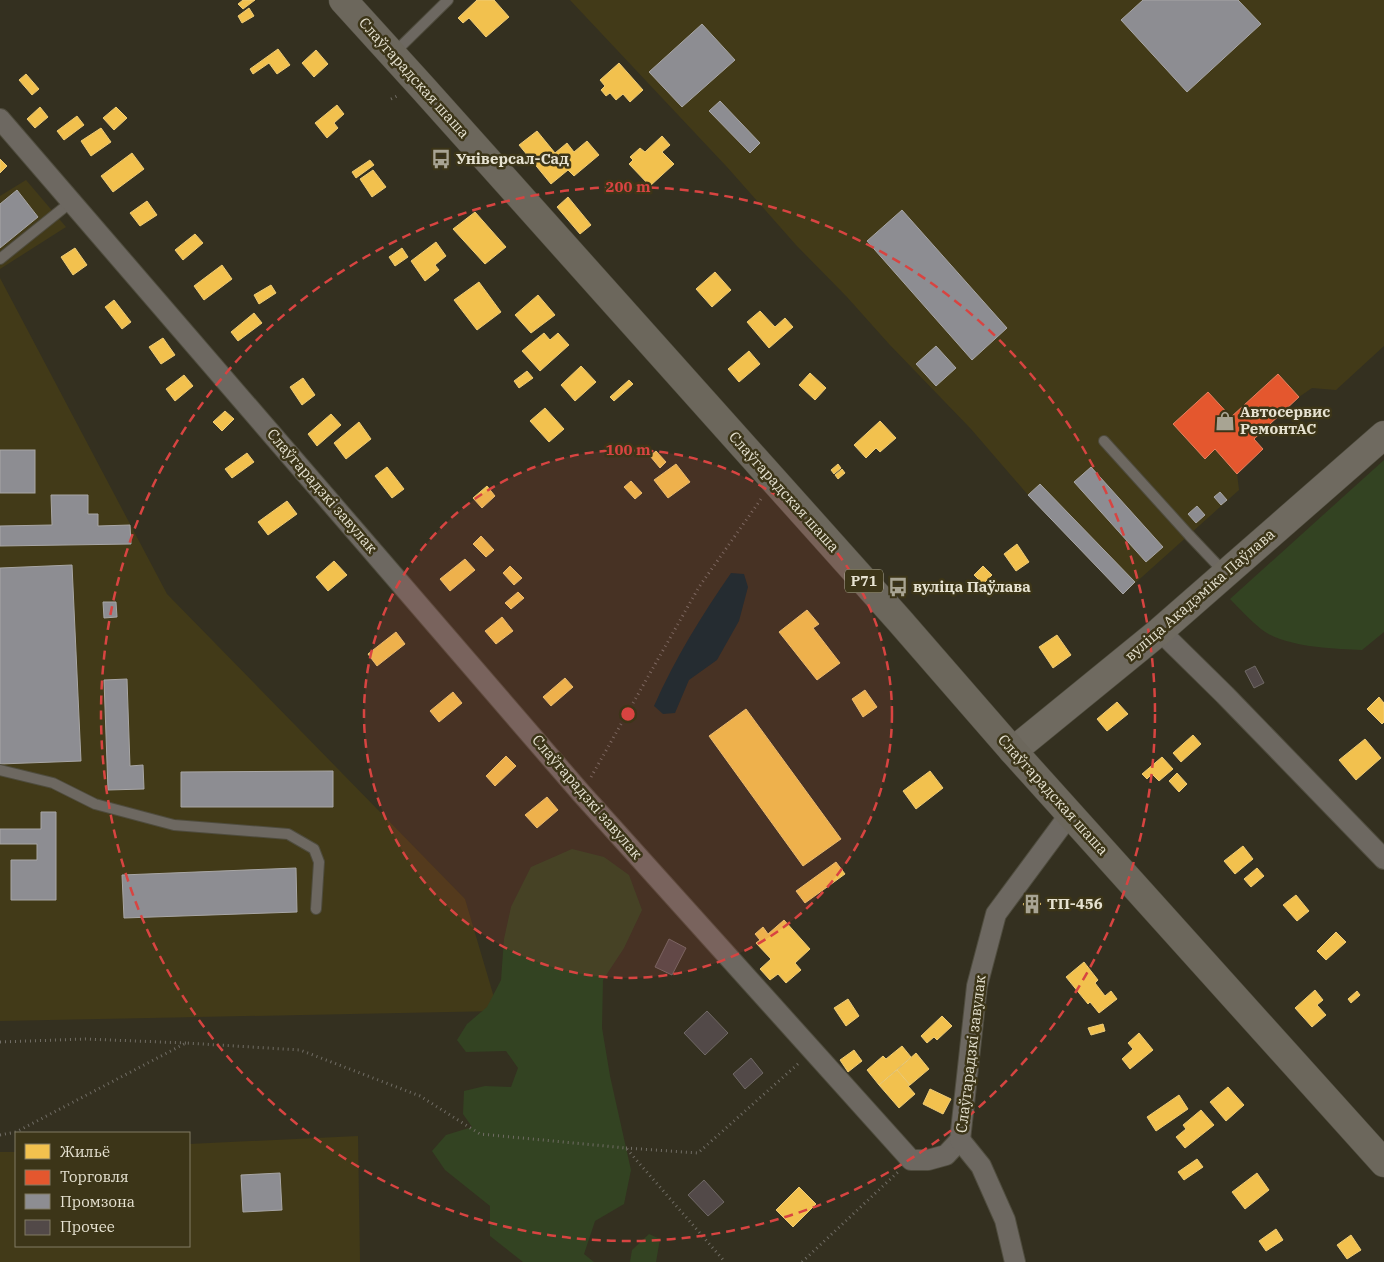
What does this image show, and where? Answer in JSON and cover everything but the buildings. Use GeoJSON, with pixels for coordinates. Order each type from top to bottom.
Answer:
{"type":"FeatureCollection","features":[{"type":"Feature","properties":{"kind":"main road","name":"Слаўгарадская шаша"},"geometry":{"type":"LineString","coordinates":[[343,0],[866,583],[1013,751],[1384,1163]]}},
{"type":"Feature","properties":{"kind":"main road","name":"вуліца Акадэміка Паўлава"},"geometry":{"type":"LineString","coordinates":[[1013,751],[1160,631],[1384,435]]}},
{"type":"Feature","properties":{"kind":"street","name":"Слаўгарадзкі завулак"},"geometry":{"type":"LineString","coordinates":[[0,119],[581,793],[911,1160],[928,1160],[946,1155],[960,1140],[977,986],[996,914],[1070,814]]}},
{"type":"Feature","properties":{"kind":"street"},"geometry":{"type":"LineString","coordinates":[[1160,631],[1225,695],[1384,859]]}},
{"type":"Feature","properties":{"kind":"street"},"geometry":{"type":"LineString","coordinates":[[960,1140],[981,1166],[1005,1220],[1015,1262]]}},
{"type":"Feature","properties":{"kind":"lane"},"geometry":{"type":"LineString","coordinates":[[392,55],[448,0]]}},
{"type":"Feature","properties":{"kind":"lane"},"geometry":{"type":"LineString","coordinates":[[0,259],[71,202]]}},
{"type":"Feature","properties":{"kind":"lane"},"geometry":{"type":"LineString","coordinates":[[1104,441],[1226,573]]}},
{"type":"Feature","properties":{"kind":"lane"},"geometry":{"type":"LineString","coordinates":[[0,770],[53,783],[95,804],[174,825],[288,834],[314,849],[319,862],[316,909]]}},
{"type":"Feature","properties":{"kind":"path"},"geometry":{"type":"LineString","coordinates":[[391,99],[403,92]]}},
{"type":"Feature","properties":{"kind":"path"},"geometry":{"type":"LineString","coordinates":[[581,793],[699,587],[765,494]]}},
{"type":"Feature","properties":{"kind":"path"},"geometry":{"type":"LineString","coordinates":[[0,1042],[85,1039],[300,1050],[420,1096],[480,1134],[698,1153],[813,1051]]}},
{"type":"Feature","properties":{"kind":"path"},"geometry":{"type":"LineString","coordinates":[[16,1132],[186,1043]]}},
{"type":"Feature","properties":{"kind":"path"},"geometry":{"type":"LineString","coordinates":[[0,1134],[15,1132]]}},
{"type":"Feature","properties":{"kind":"path"},"geometry":{"type":"LineString","coordinates":[[626,1148],[725,1262]]}},
{"type":"Feature","properties":{"kind":"path"},"geometry":{"type":"LineString","coordinates":[[802,1262],[911,1160]]}},
{"type":"Feature","properties":{"kind":"shaded area"},"geometry":{"type":"Polygon","coordinates":[[[570,0],[1384,0],[1384,346],[1336,390],[1312,388],[1299,397],[1254,439],[1263,449],[1237,473],[1239,490],[1123,594],[1028,495],[971,429],[796,245],[727,167],[570,0]]]}},
{"type":"Feature","properties":{"kind":"shaded area"},"geometry":{"type":"Polygon","coordinates":[[[26,180],[66,227],[0,269],[0,196],[26,180]]]}},
{"type":"Feature","properties":{"kind":"shaded area"},"geometry":{"type":"Polygon","coordinates":[[[0,278],[167,594],[465,899],[498,1011],[0,1021],[0,278]]]}},
{"type":"Feature","properties":{"kind":"shaded area"},"geometry":{"type":"Polygon","coordinates":[[[358,1136],[360,1262],[0,1262],[0,1152],[15,1152],[15,1247],[190,1247],[190,1144],[358,1136]]]}},
{"type":"Feature","properties":{"kind":"green space"},"geometry":{"type":"Polygon","coordinates":[[[1384,460],[1384,632],[1362,650],[1309,646],[1282,640],[1261,629],[1230,599],[1384,460]]]}},
{"type":"Feature","properties":{"kind":"green space"},"geometry":{"type":"Polygon","coordinates":[[[572,849],[604,857],[629,875],[642,910],[624,948],[603,980],[602,1028],[610,1076],[631,1170],[624,1204],[595,1221],[584,1254],[594,1262],[523,1262],[490,1236],[490,1206],[445,1170],[432,1151],[446,1135],[472,1127],[463,1114],[464,1091],[485,1086],[511,1087],[518,1068],[506,1051],[466,1052],[457,1040],[467,1024],[487,1007],[501,980],[504,939],[511,907],[531,867],[572,849]]]}},
{"type":"Feature","properties":{"kind":"green space"},"geometry":{"type":"Polygon","coordinates":[[[649,1234],[660,1239],[656,1262],[630,1262],[632,1250],[649,1234]]]}},
{"type":"Feature","properties":{"kind":"water"},"geometry":{"type":"Polygon","coordinates":[[[731,573],[744,574],[748,587],[739,621],[717,660],[689,680],[675,713],[663,714],[654,706],[662,688],[690,637],[731,573]]]}},
{"type":"Feature","properties":{"kind":"place","name":"Універсал-Сад"},"geometry":{"type":"Point","coordinates":[441,159]}},
{"type":"Feature","properties":{"kind":"place","name":"Автосервис РемонтАС"},"geometry":{"type":"Point","coordinates":[1225,421]}},
{"type":"Feature","properties":{"kind":"place","name":"вуліца Паўлава"},"geometry":{"type":"Point","coordinates":[898,587]}},
{"type":"Feature","properties":{"kind":"place","name":"ТП-456"},"geometry":{"type":"Point","coordinates":[1032,904]}}]}
